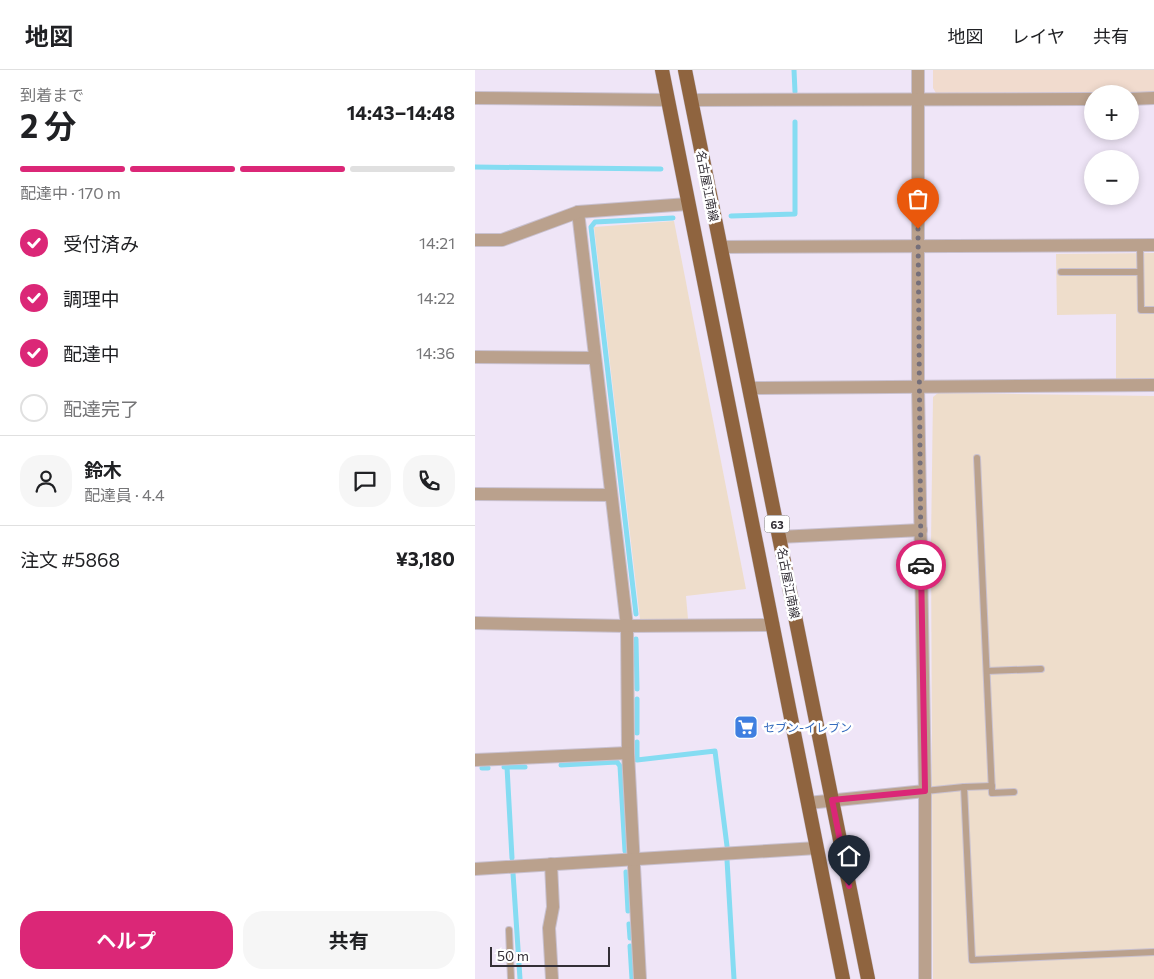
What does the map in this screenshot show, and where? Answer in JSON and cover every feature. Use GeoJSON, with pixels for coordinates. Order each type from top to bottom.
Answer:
{"type":"FeatureCollection","features":[{"type":"Feature","properties":{"kind":"main road","name":"名古屋江南線"},"geometry":{"type":"LineString","coordinates":[[662,70],[843,979]]}},
{"type":"Feature","properties":{"kind":"main road","name":"名古屋江南線"},"geometry":{"type":"LineString","coordinates":[[685,70],[868,979]]}},
{"type":"Feature","properties":{"kind":"street"},"geometry":{"type":"LineString","coordinates":[[918,70],[918,386],[925,791],[925,979]]}},
{"type":"Feature","properties":{"kind":"street"},"geometry":{"type":"LineString","coordinates":[[475,98],[668,100]]}},
{"type":"Feature","properties":{"kind":"street"},"geometry":{"type":"LineString","coordinates":[[691,100],[1084,98]]}},
{"type":"Feature","properties":{"kind":"street"},"geometry":{"type":"LineString","coordinates":[[1139,98],[1154,98]]}},
{"type":"Feature","properties":{"kind":"street"},"geometry":{"type":"LineString","coordinates":[[475,240],[502,240],[578,212],[688,204]]}},
{"type":"Feature","properties":{"kind":"street"},"geometry":{"type":"LineString","coordinates":[[578,212],[627,626],[628,753],[632,859],[640,979]]}},
{"type":"Feature","properties":{"kind":"street"},"geometry":{"type":"LineString","coordinates":[[721,247],[1154,245]]}},
{"type":"Feature","properties":{"kind":"street"},"geometry":{"type":"LineString","coordinates":[[475,357],[595,358]]}},
{"type":"Feature","properties":{"kind":"street"},"geometry":{"type":"LineString","coordinates":[[749,388],[1154,384]]}},
{"type":"Feature","properties":{"kind":"street"},"geometry":{"type":"LineString","coordinates":[[475,494],[611,495]]}},
{"type":"Feature","properties":{"kind":"street"},"geometry":{"type":"LineString","coordinates":[[779,537],[921,530]]}},
{"type":"Feature","properties":{"kind":"street"},"geometry":{"type":"LineString","coordinates":[[475,623],[627,626],[773,625]]}},
{"type":"Feature","properties":{"kind":"street"},"geometry":{"type":"LineString","coordinates":[[475,760],[628,753]]}},
{"type":"Feature","properties":{"kind":"street"},"geometry":{"type":"LineString","coordinates":[[808,803],[925,791]]}},
{"type":"Feature","properties":{"kind":"street"},"geometry":{"type":"LineString","coordinates":[[475,869],[817,848]]}},
{"type":"Feature","properties":{"kind":"street"},"geometry":{"type":"LineString","coordinates":[[551,864],[553,907],[549,928],[552,979]]}},
{"type":"Feature","properties":{"kind":"lane"},"geometry":{"type":"LineString","coordinates":[[1140,246],[1141,310],[1154,310]]}},
{"type":"Feature","properties":{"kind":"lane"},"geometry":{"type":"LineString","coordinates":[[1061,272],[1141,272]]}},
{"type":"Feature","properties":{"kind":"lane"},"geometry":{"type":"LineString","coordinates":[[977,458],[992,793],[1015,792]]}},
{"type":"Feature","properties":{"kind":"lane"},"geometry":{"type":"LineString","coordinates":[[987,671],[1041,668]]}},
{"type":"Feature","properties":{"kind":"lane"},"geometry":{"type":"LineString","coordinates":[[925,791],[992,786]]}},
{"type":"Feature","properties":{"kind":"lane"},"geometry":{"type":"LineString","coordinates":[[964,787],[972,960],[1154,952]]}},
{"type":"Feature","properties":{"kind":"lane"},"geometry":{"type":"LineString","coordinates":[[509,930],[511,979]]}},
{"type":"Feature","properties":{"kind":"shaded area"},"geometry":{"type":"Polygon","coordinates":[[[933,70],[1154,70],[1154,92],[1139,92],[1139,85],[1084,85],[1084,92],[936,93],[933,88],[933,70]]]}},
{"type":"Feature","properties":{"kind":"shaded area"},"geometry":{"type":"Polygon","coordinates":[[[674,221],[746,589],[686,596],[688,619],[640,619],[594,227],[674,221]]]}},
{"type":"Feature","properties":{"kind":"shaded area"},"geometry":{"type":"Polygon","coordinates":[[[1154,253],[1154,379],[1116,379],[1116,314],[1057,315],[1056,254],[1154,253]]]}},
{"type":"Feature","properties":{"kind":"shaded area"},"geometry":{"type":"Polygon","coordinates":[[[938,393],[1154,396],[1154,979],[933,979],[931,543],[933,397],[938,393]]]}},
{"type":"Feature","properties":{"kind":"waterway"},"geometry":{"type":"LineString","coordinates":[[794,70],[795,92]]}},
{"type":"Feature","properties":{"kind":"waterway"},"geometry":{"type":"LineString","coordinates":[[731,216],[795,214],[795,122]]}},
{"type":"Feature","properties":{"kind":"waterway"},"geometry":{"type":"LineString","coordinates":[[475,167],[661,169]]}},
{"type":"Feature","properties":{"kind":"waterway"},"geometry":{"type":"LineString","coordinates":[[636,614],[591,227],[595,222],[673,218]]}},
{"type":"Feature","properties":{"kind":"waterway"},"geometry":{"type":"LineString","coordinates":[[636,639],[637,689]]}},
{"type":"Feature","properties":{"kind":"waterway"},"geometry":{"type":"LineString","coordinates":[[637,699],[637,733]]}},
{"type":"Feature","properties":{"kind":"waterway"},"geometry":{"type":"LineString","coordinates":[[637,742],[637,760],[715,751],[727,846]]}},
{"type":"Feature","properties":{"kind":"waterway"},"geometry":{"type":"LineString","coordinates":[[561,765],[617,762],[620,766],[625,851]]}},
{"type":"Feature","properties":{"kind":"waterway"},"geometry":{"type":"LineString","coordinates":[[504,767],[525,767]]}},
{"type":"Feature","properties":{"kind":"waterway"},"geometry":{"type":"LineString","coordinates":[[507,767],[512,858]]}},
{"type":"Feature","properties":{"kind":"waterway"},"geometry":{"type":"LineString","coordinates":[[482,768],[488,768]]}},
{"type":"Feature","properties":{"kind":"waterway"},"geometry":{"type":"LineString","coordinates":[[727,860],[734,979]]}},
{"type":"Feature","properties":{"kind":"waterway"},"geometry":{"type":"LineString","coordinates":[[626,872],[628,911]]}},
{"type":"Feature","properties":{"kind":"waterway"},"geometry":{"type":"LineString","coordinates":[[513,873],[520,979]]}},
{"type":"Feature","properties":{"kind":"waterway"},"geometry":{"type":"LineString","coordinates":[[629,924],[630,938]]}},
{"type":"Feature","properties":{"kind":"waterway"},"geometry":{"type":"LineString","coordinates":[[630,946],[632,979]]}},
{"type":"Feature","properties":{"kind":"way so far"},"geometry":{"type":"LineString","coordinates":[[918,229],[921,565]]}},
{"type":"Feature","properties":{"kind":"place","name":"セブン-イレブン"},"geometry":{"type":"Point","coordinates":[746,727]}},
{"type":"Feature","properties":{"kind":"route"},"geometry":{"type":"LineString","coordinates":[[849,886],[832,800],[925,791],[921,565]]}}]}
